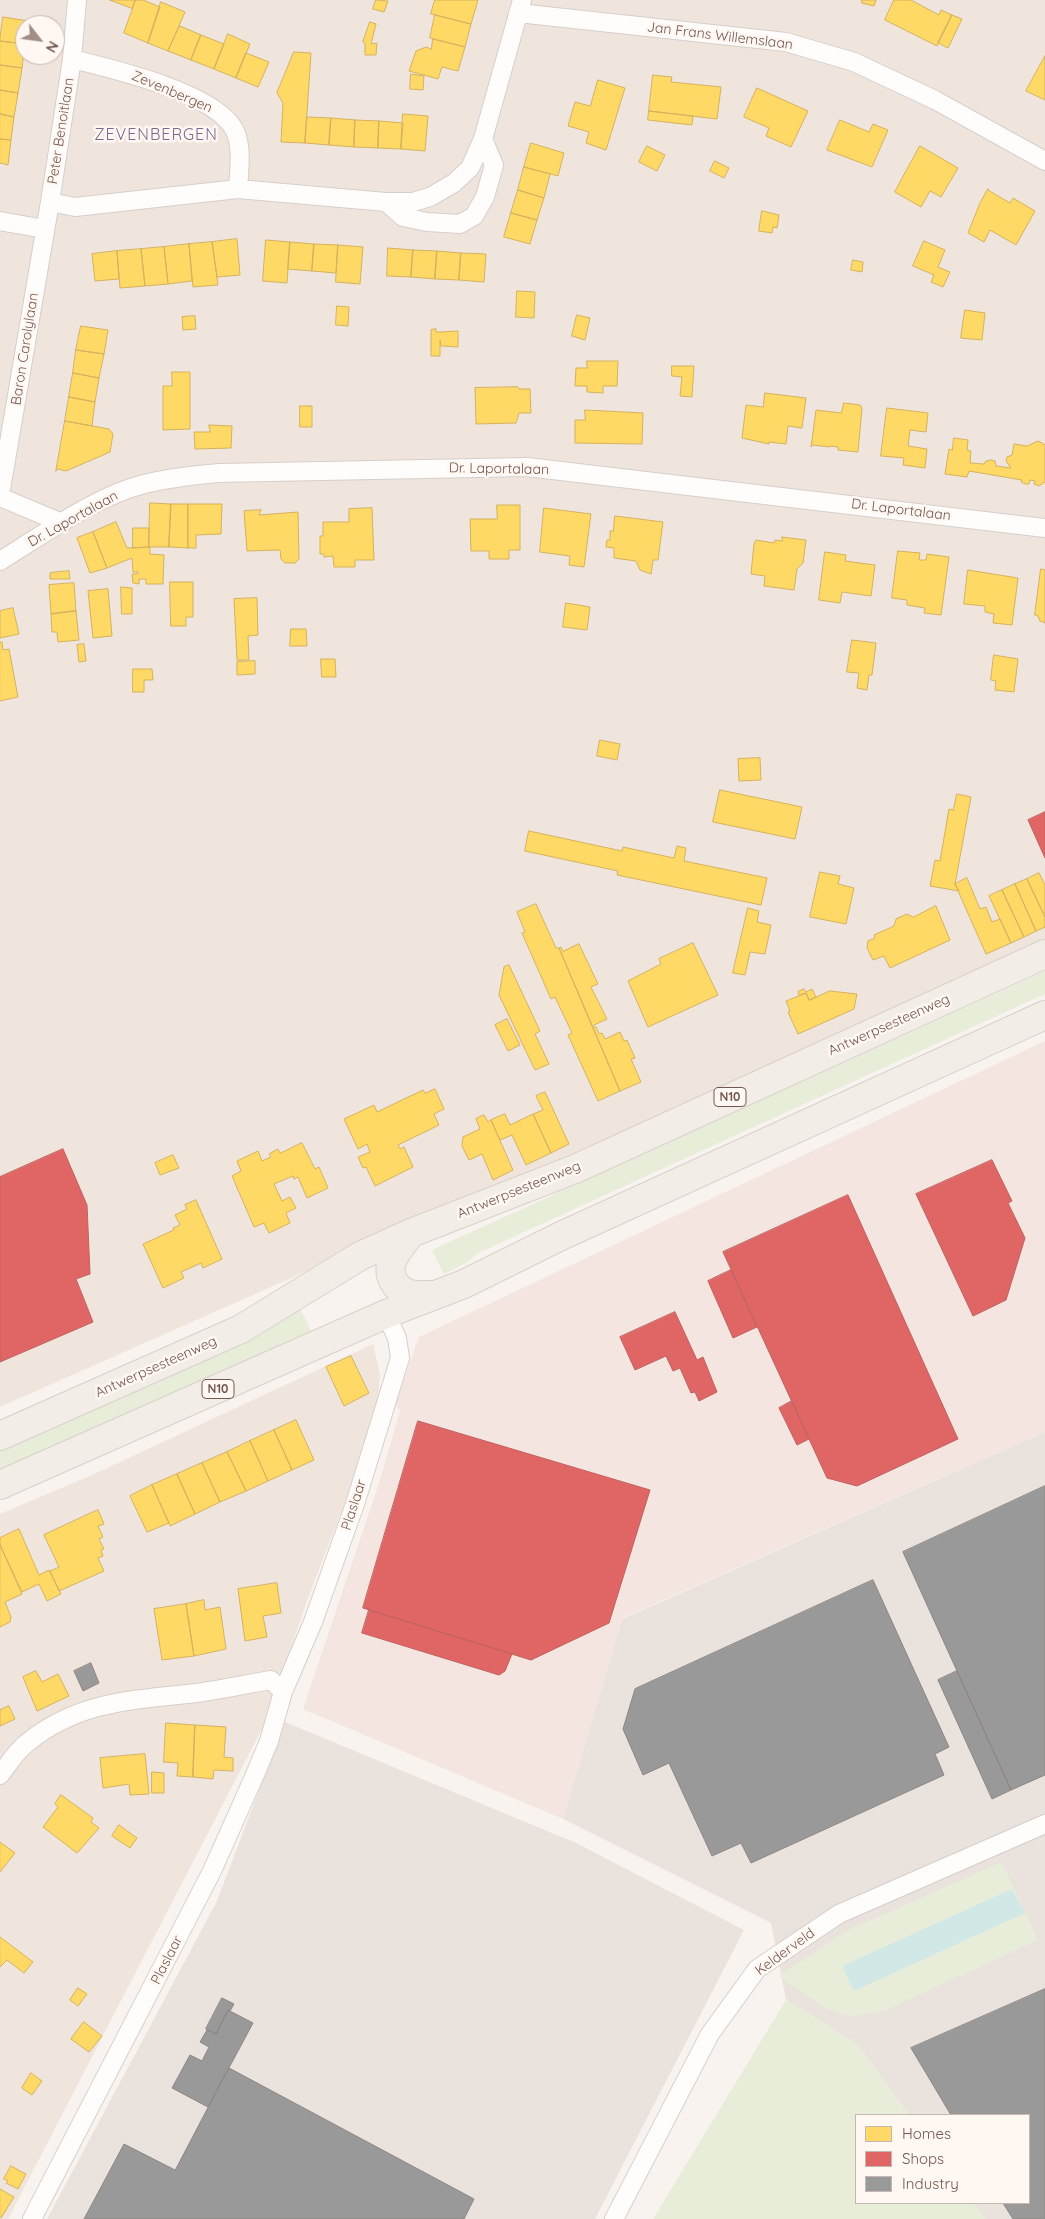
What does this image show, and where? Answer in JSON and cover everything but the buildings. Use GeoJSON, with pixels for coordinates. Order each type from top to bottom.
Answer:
{"type":"FeatureCollection","features":[{"type":"Feature","properties":{"kind":"main road","name":"Antwerpsesteenweg"},"geometry":{"type":"LineString","coordinates":[[0,1436],[241,1329],[360,1256],[411,1233],[575,1169],[1045,954]]}},
{"type":"Feature","properties":{"kind":"main road","name":"N10"},"geometry":{"type":"LineString","coordinates":[[0,1485],[386,1314],[464,1284],[563,1235],[1045,1015]]}},
{"type":"Feature","properties":{"kind":"main road"},"geometry":{"type":"LineString","coordinates":[[411,1233],[393,1260],[390,1270],[392,1281],[410,1294],[436,1295]]}},
{"type":"Feature","properties":{"kind":"street","name":"Peter Benoitlaan"},"geometry":{"type":"LineString","coordinates":[[50,202],[72,59],[77,0]]}},
{"type":"Feature","properties":{"kind":"street"},"geometry":{"type":"LineString","coordinates":[[50,202],[75,207],[238,189],[386,202],[412,202],[430,197],[454,183],[470,168],[483,139],[520,6]]}},
{"type":"Feature","properties":{"kind":"street","name":"Jan Frans Willemslaan"},"geometry":{"type":"LineString","coordinates":[[520,6],[786,42],[863,66],[935,100],[1045,161]]}},
{"type":"Feature","properties":{"kind":"street","name":"Zevenbergen"},"geometry":{"type":"LineString","coordinates":[[72,59],[155,82],[216,108],[233,128],[239,146],[238,189]]}},
{"type":"Feature","properties":{"kind":"street"},"geometry":{"type":"LineString","coordinates":[[386,202],[402,217],[427,222],[460,224],[474,216],[485,197],[494,165],[483,139]]}},
{"type":"Feature","properties":{"kind":"street","name":"Baron Carolylaan"},"geometry":{"type":"LineString","coordinates":[[50,202],[0,496],[62,523]]}},
{"type":"Feature","properties":{"kind":"street"},"geometry":{"type":"LineString","coordinates":[[0,221],[45,229]]}},
{"type":"Feature","properties":{"kind":"street","name":"Dr. Laportalaan"},"geometry":{"type":"LineString","coordinates":[[0,561],[105,499],[143,484],[188,475],[219,473],[528,467],[1045,528]]}},
{"type":"Feature","properties":{"kind":"street","name":"Plaslaar"},"geometry":{"type":"LineString","coordinates":[[32,2219],[212,1871],[265,1750],[283,1692],[313,1622],[355,1504],[400,1358],[397,1338],[386,1314]]}},
{"type":"Feature","properties":{"kind":"street"},"geometry":{"type":"LineString","coordinates":[[0,1775],[25,1744],[49,1726],[84,1710],[104,1704],[207,1691],[271,1680],[283,1692]]}},
{"type":"Feature","properties":{"kind":"street","name":"Kelderveld"},"geometry":{"type":"LineString","coordinates":[[614,2219],[710,2034],[757,1969],[839,1914],[1045,1824]]}},
{"type":"Feature","properties":{"kind":"shaded area"},"geometry":{"type":"Polygon","coordinates":[[[0,0],[1045,0],[1045,939],[903,1007],[0,1407],[0,0]]]}},
{"type":"Feature","properties":{"kind":"shaded area"},"geometry":{"type":"Polygon","coordinates":[[[1045,1041],[1045,1432],[622,1618],[563,1819],[303,1709],[379,1483],[400,1411],[395,1404],[419,1337],[1045,1041]]]}},
{"type":"Feature","properties":{"kind":"shaded area"},"geometry":{"type":"Polygon","coordinates":[[[373,1344],[380,1375],[378,1399],[344,1505],[308,1598],[266,1721],[8,2219],[0,2219],[0,1514],[92,1475],[373,1344]]]}},
{"type":"Feature","properties":{"kind":"shaded area"},"geometry":{"type":"Polygon","coordinates":[[[1045,1432],[1045,2219],[985,2219],[974,2204],[1030,2204],[1030,2114],[908,2114],[857,2044],[786,2000],[771,1923],[563,1819],[622,1619],[1045,1432]]]}},
{"type":"Feature","properties":{"kind":"shaded area"},"geometry":{"type":"Polygon","coordinates":[[[285,1722],[576,1843],[744,1930],[595,2219],[47,2219],[217,1901],[285,1722]]]}},
{"type":"Feature","properties":{"kind":"shaded area"},"geometry":{"type":"Polygon","coordinates":[[[1012,1889],[1025,1913],[854,1991],[842,1966],[1012,1889]]]}},
{"type":"Feature","properties":{"kind":"green space"},"geometry":{"type":"Polygon","coordinates":[[[1045,971],[1045,994],[478,1253],[466,1263],[444,1274],[432,1250],[1045,971]]]}},
{"type":"Feature","properties":{"kind":"green space"},"geometry":{"type":"Polygon","coordinates":[[[300,1308],[311,1331],[0,1472],[0,1450],[261,1335],[300,1308]]]}},
{"type":"Feature","properties":{"kind":"green space"},"geometry":{"type":"Polygon","coordinates":[[[1002,1862],[1038,1940],[886,2010],[850,2016],[826,2009],[779,1976],[849,1930],[1002,1862]]]}},
{"type":"Feature","properties":{"kind":"green space"},"geometry":{"type":"Polygon","coordinates":[[[786,2000],[857,2044],[908,2114],[855,2114],[855,2204],[974,2204],[985,2219],[653,2219],[786,2000]]]}},
{"type":"Feature","properties":{"kind":"district","name":"ZEVENBERGEN"},"geometry":{"type":"Point","coordinates":[156,135]}}]}
